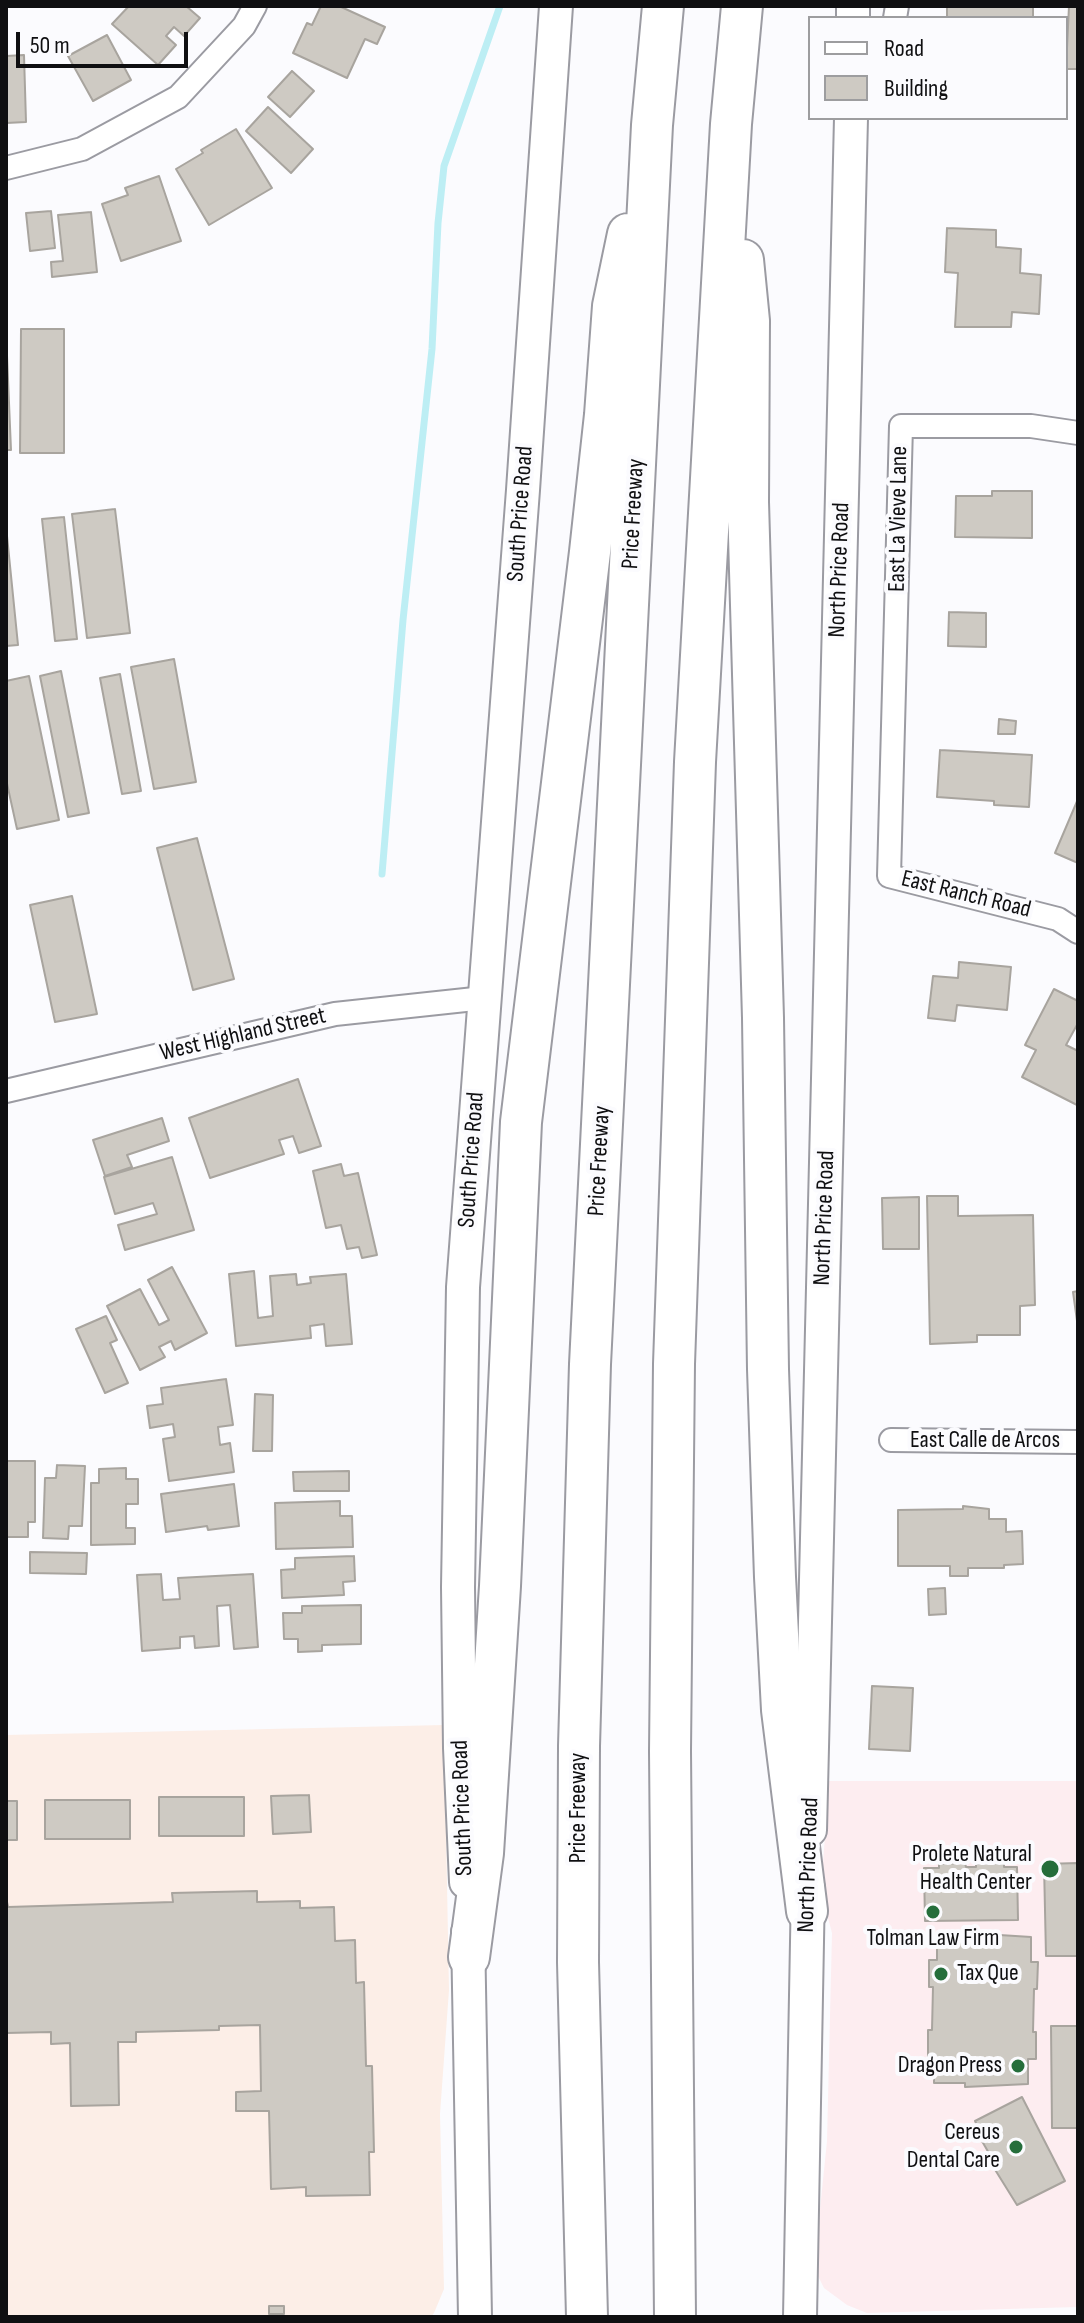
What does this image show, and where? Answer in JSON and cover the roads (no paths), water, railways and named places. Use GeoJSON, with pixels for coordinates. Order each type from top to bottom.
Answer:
{"type":"FeatureCollection","features":[{"type":"Feature","properties":{"kind":"highway","name":"Price Freeway"},"geometry":{"type":"LineString","coordinates":[[587,2317],[578,1962],[579,1746],[590,1364],[652,125],[663,6]]}},
{"type":"Feature","properties":{"kind":"highway"},"geometry":{"type":"LineString","coordinates":[[675,2317],[670,1766],[674,1364],[695,762],[731,124],[742,6]]}},
{"type":"Feature","properties":{"kind":"highway"},"geometry":{"type":"LineString","coordinates":[[731,124],[749,321],[748,502],[775,1577],[782,1710],[807,1911]]}},
{"type":"Feature","properties":{"kind":"highway"},"geometry":{"type":"LineString","coordinates":[[469,1957],[483,1853],[500,1586],[521,1122],[590,552],[613,306],[652,125]]}},
{"type":"Feature","properties":{"kind":"main road","name":"South Price Road"},"geometry":{"type":"LineString","coordinates":[[475,2317],[469,1957],[460,1748],[458,1587],[461,1349],[556,6]]}},
{"type":"Feature","properties":{"kind":"main road","name":"North Price Road"},"geometry":{"type":"LineString","coordinates":[[800,2317],[807,1911],[851,120]]}},
{"type":"Feature","properties":{"kind":"street"},"geometry":{"type":"LineString","coordinates":[[6,168],[82,149],[178,97],[244,26],[255,6]]}},
{"type":"Feature","properties":{"kind":"street","name":"East La Vieve Lane"},"geometry":{"type":"LineString","coordinates":[[895,692],[901,426],[1031,426],[1078,433]]}},
{"type":"Feature","properties":{"kind":"street","name":"East Ranch Road"},"geometry":{"type":"LineString","coordinates":[[895,692],[889,876],[1058,919],[1078,932]]}},
{"type":"Feature","properties":{"kind":"street","name":"West Highland Street"},"geometry":{"type":"LineString","coordinates":[[6,1091],[335,1014],[484,998]]}},
{"type":"Feature","properties":{"kind":"street","name":"East Calle de Arcos"},"geometry":{"type":"LineString","coordinates":[[891,1440],[1078,1442]]}},
{"type":"Feature","properties":{"kind":"waterway"},"geometry":{"type":"LineString","coordinates":[[382,874],[403,620],[432,349],[444,166],[500,6]]}},
{"type":"Feature","properties":{"kind":"place","name":"Prolete Natural Health Center"},"geometry":{"type":"Point","coordinates":[1050,1869]}},
{"type":"Feature","properties":{"kind":"place","name":"Tolman Law Firm"},"geometry":{"type":"Point","coordinates":[933,1912]}},
{"type":"Feature","properties":{"kind":"place","name":"Tax Que"},"geometry":{"type":"Point","coordinates":[941,1974]}},
{"type":"Feature","properties":{"kind":"place","name":"Dragon Press"},"geometry":{"type":"Point","coordinates":[1018,2066]}},
{"type":"Feature","properties":{"kind":"place","name":"Cereus Dental Care"},"geometry":{"type":"Point","coordinates":[1016,2147]}}]}
